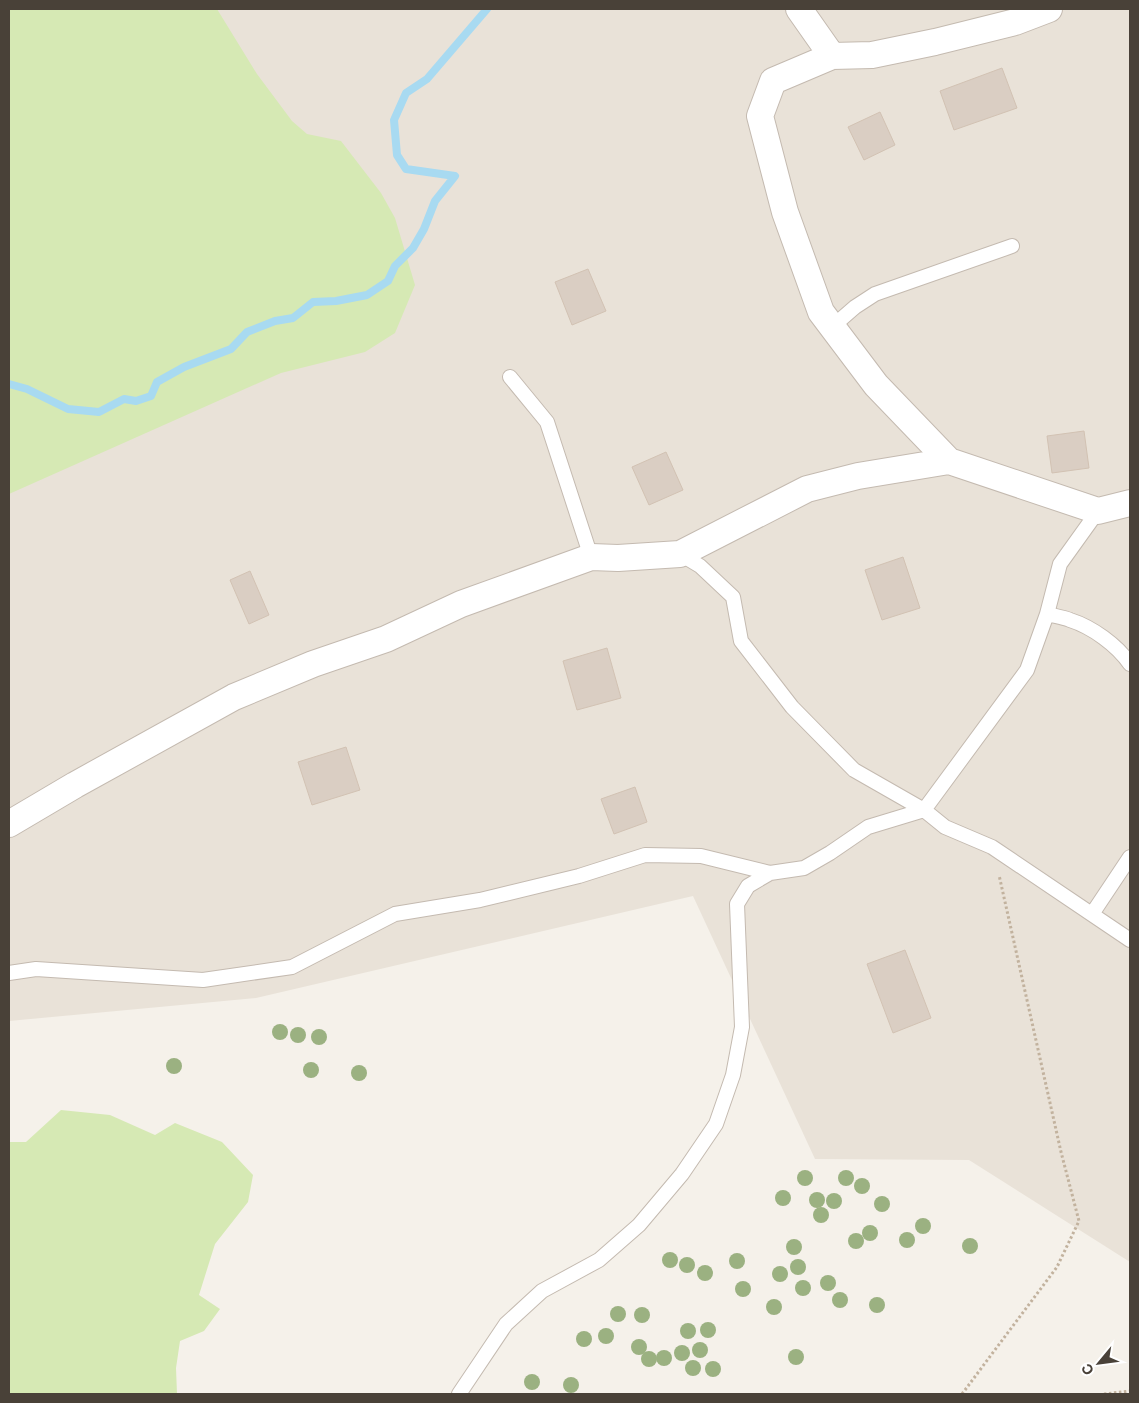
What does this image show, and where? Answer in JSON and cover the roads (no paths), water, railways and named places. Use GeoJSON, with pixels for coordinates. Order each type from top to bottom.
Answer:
{"type":"FeatureCollection","features":[{"type":"Feature","properties":{"kind":"street"},"geometry":{"type":"LineString","coordinates":[[799,9],[832,56]]}},
{"type":"Feature","properties":{"kind":"street"},"geometry":{"type":"LineString","coordinates":[[949,461],[876,385],[821,312],[785,212],[760,116],[773,81],[832,56],[872,55],[935,42],[1015,22],[1049,9]]}},
{"type":"Feature","properties":{"kind":"street"},"geometry":{"type":"LineString","coordinates":[[9,824],[75,785],[234,697],[314,664],[386,639],[461,604],[591,557],[618,558],[680,554],[807,488],[858,476],[949,461],[1098,510],[1130,503]]}},
{"type":"Feature","properties":{"kind":"lane"},"geometry":{"type":"LineString","coordinates":[[832,327],[855,307],[875,294],[1012,246]]}},
{"type":"Feature","properties":{"kind":"lane"},"geometry":{"type":"LineString","coordinates":[[510,377],[547,422],[591,557]]}},
{"type":"Feature","properties":{"kind":"lane"},"geometry":{"type":"LineString","coordinates":[[9,973],[36,969],[203,980],[292,967],[395,914],[480,900],[579,876],[645,855],[701,856],[770,873],[804,868],[868,827],[924,810],[1027,670],[1047,614],[1060,564],[1098,510]]}},
{"type":"Feature","properties":{"kind":"lane"},"geometry":{"type":"LineString","coordinates":[[680,554],[700,566],[733,597],[741,640],[792,708],[854,770],[924,810],[945,827],[992,847],[1130,940]]}},
{"type":"Feature","properties":{"kind":"lane"},"geometry":{"type":"LineString","coordinates":[[1047,614],[1071,620],[1099,635],[1124,656],[1130,664]]}},
{"type":"Feature","properties":{"kind":"lane"},"geometry":{"type":"LineString","coordinates":[[1092,914],[1130,857]]}},
{"type":"Feature","properties":{"kind":"lane"},"geometry":{"type":"LineString","coordinates":[[458,1394],[506,1324],[542,1291],[598,1260],[639,1225],[682,1174],[716,1124],[733,1075],[742,1027],[737,904],[748,886],[770,873]]}},
{"type":"Feature","properties":{"kind":"waterway"},"geometry":{"type":"LineString","coordinates":[[9,384],[27,389],[68,409],[99,412],[124,399],[136,401],[151,396],[157,382],[184,367],[231,349],[247,332],[275,321],[293,318],[313,302],[336,301],[367,295],[388,281],[395,266],[413,248],[424,229],[435,201],[455,176],[406,169],[397,155],[394,120],[406,93],[427,79],[487,9]]}}]}
